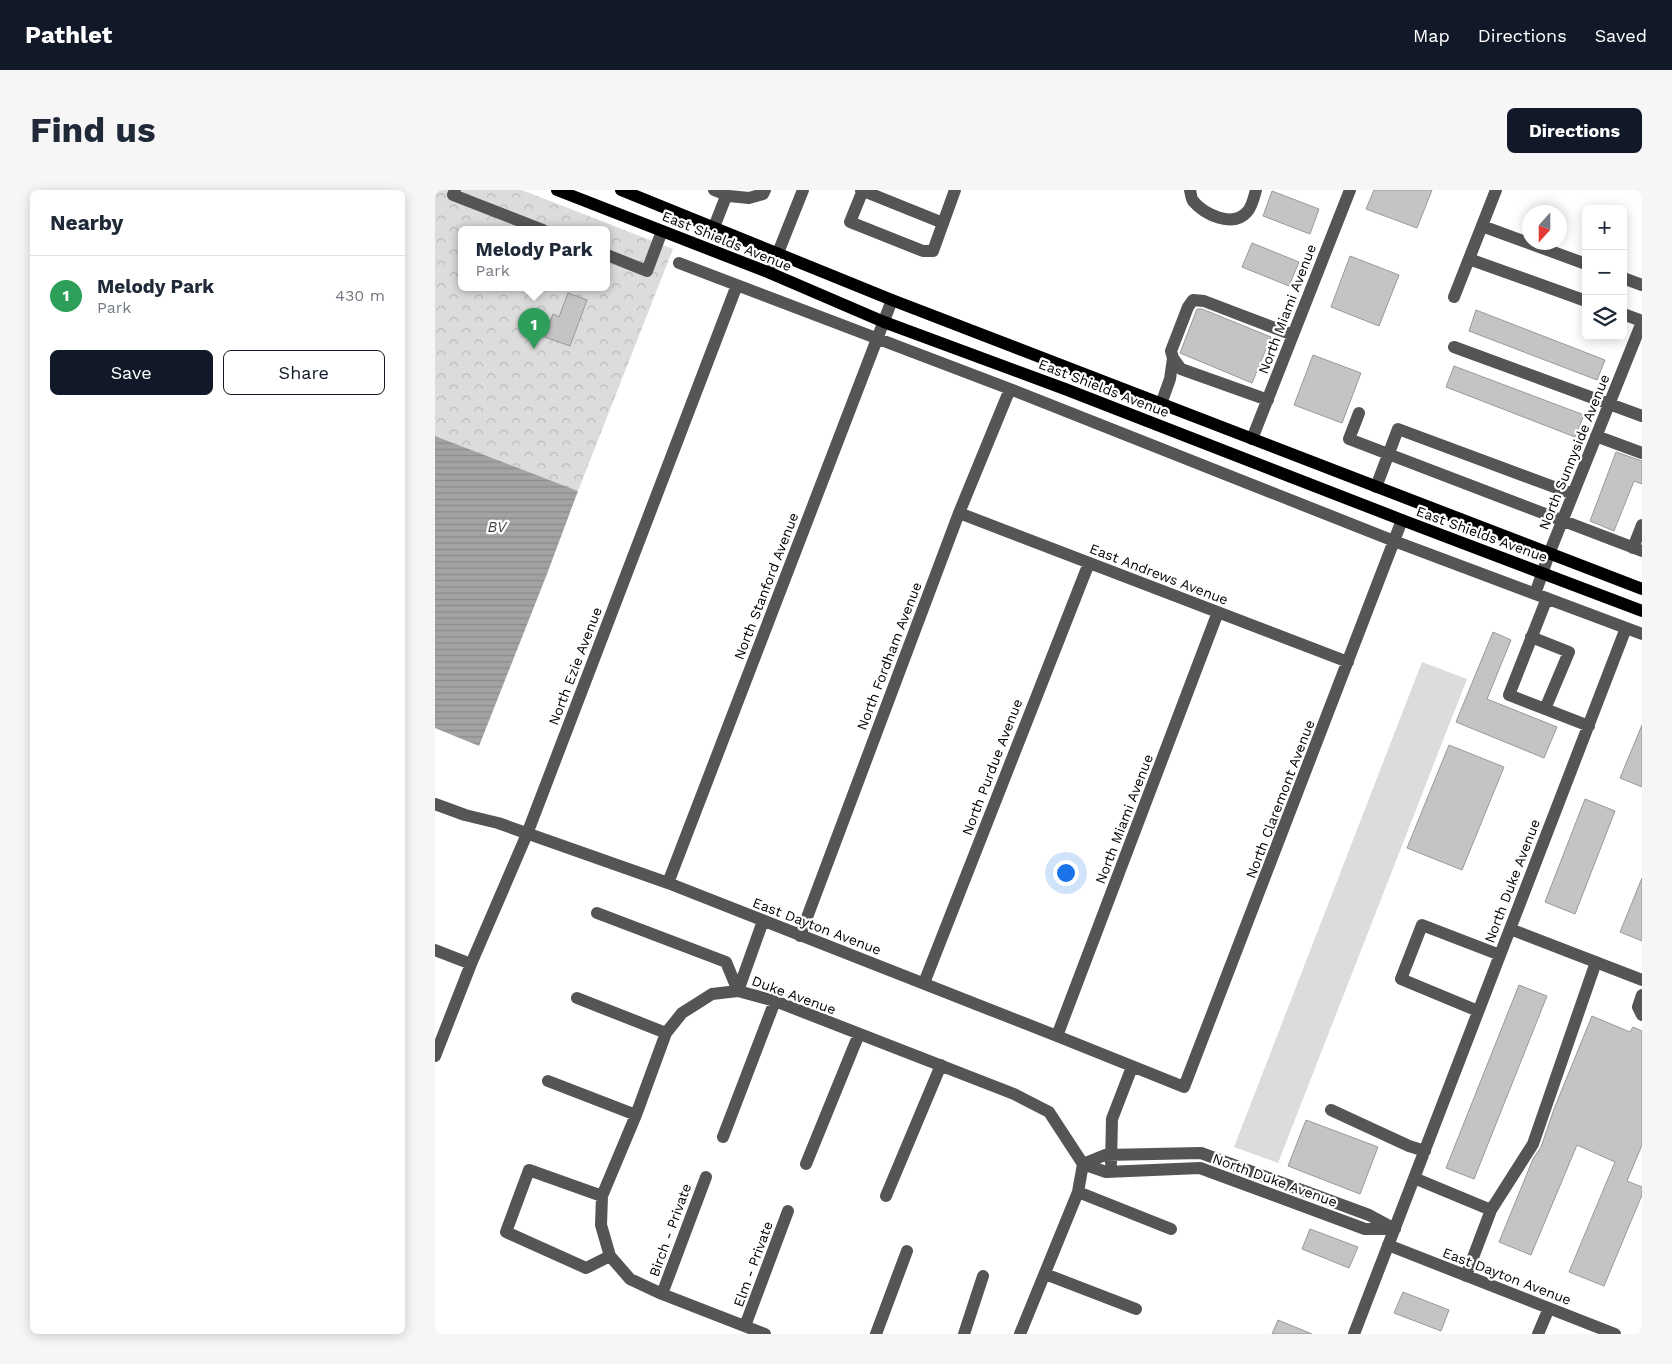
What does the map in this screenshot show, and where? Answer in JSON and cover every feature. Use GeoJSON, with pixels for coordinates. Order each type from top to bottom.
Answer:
{"type":"FeatureCollection","features":[{"type":"Feature","properties":{"kind":"main road","name":"East Shields Avenue"},"geometry":{"type":"LineString","coordinates":[[557,190],[770,274],[883,322],[1065,389],[1642,611]]}},
{"type":"Feature","properties":{"kind":"main road","name":"East Shields Avenue"},"geometry":{"type":"LineString","coordinates":[[621,190],[892,300],[1642,589]]}},
{"type":"Feature","properties":{"kind":"street"},"geometry":{"type":"LineString","coordinates":[[455,190],[453,195],[533,226]]}},
{"type":"Feature","properties":{"kind":"street"},"geometry":{"type":"LineString","coordinates":[[714,190],[729,196],[749,198],[763,194],[765,190]]}},
{"type":"Feature","properties":{"kind":"street"},"geometry":{"type":"LineString","coordinates":[[770,274],[803,190]]}},
{"type":"Feature","properties":{"kind":"street"},"geometry":{"type":"LineString","coordinates":[[943,223],[862,190],[850,222],[923,251],[933,251],[955,190]]}},
{"type":"Feature","properties":{"kind":"street"},"geometry":{"type":"LineString","coordinates":[[1190,190],[1192,200],[1201,209],[1214,216],[1229,220],[1237,219],[1246,213],[1256,190]]}},
{"type":"Feature","properties":{"kind":"street","name":"North Miami Avenue"},"geometry":{"type":"LineString","coordinates":[[1252,439],[1350,190]]}},
{"type":"Feature","properties":{"kind":"street"},"geometry":{"type":"LineString","coordinates":[[1455,297],[1496,190]]}},
{"type":"Feature","properties":{"kind":"street"},"geometry":{"type":"LineString","coordinates":[[714,227],[725,199],[729,196]]}},
{"type":"Feature","properties":{"kind":"street"},"geometry":{"type":"LineString","coordinates":[[1483,226],[1582,263]]}},
{"type":"Feature","properties":{"kind":"street"},"geometry":{"type":"LineString","coordinates":[[610,256],[647,271],[662,231]]}},
{"type":"Feature","properties":{"kind":"street"},"geometry":{"type":"LineString","coordinates":[[1469,259],[1582,300]]}},
{"type":"Feature","properties":{"kind":"street"},"geometry":{"type":"LineString","coordinates":[[679,263],[1010,389],[1394,541],[1642,634]]}},
{"type":"Feature","properties":{"kind":"street"},"geometry":{"type":"LineString","coordinates":[[1627,279],[1642,285]]}},
{"type":"Feature","properties":{"kind":"street","name":"North Ezie Avenue"},"geometry":{"type":"LineString","coordinates":[[435,1056],[471,964],[527,834],[737,286]]}},
{"type":"Feature","properties":{"kind":"street","name":"North Stanford Avenue"},"geometry":{"type":"LineString","coordinates":[[668,883],[892,300]]}},
{"type":"Feature","properties":{"kind":"street"},"geometry":{"type":"LineString","coordinates":[[1268,400],[1181,369],[1173,358],[1171,351],[1193,300],[1204,301],[1293,334]]}},
{"type":"Feature","properties":{"kind":"street"},"geometry":{"type":"LineString","coordinates":[[1627,315],[1642,321]]}},
{"type":"Feature","properties":{"kind":"street","name":"North Sunnyside Avenue"},"geometry":{"type":"LineString","coordinates":[[1545,709],[1509,695],[1531,637],[1541,596],[1543,572],[1549,554],[1609,403],[1638,341],[1642,321]]}},
{"type":"Feature","properties":{"kind":"street"},"geometry":{"type":"LineString","coordinates":[[1454,346],[1589,398],[1609,403],[1642,416]]}},
{"type":"Feature","properties":{"kind":"street"},"geometry":{"type":"LineString","coordinates":[[1161,404],[1168,384],[1173,358]]}},
{"type":"Feature","properties":{"kind":"street","name":"North Fordham Avenue"},"geometry":{"type":"LineString","coordinates":[[800,936],[959,513],[1010,389]]}},
{"type":"Feature","properties":{"kind":"street"},"geometry":{"type":"LineString","coordinates":[[1359,414],[1349,440],[1638,549],[1642,525]]}},
{"type":"Feature","properties":{"kind":"street"},"geometry":{"type":"LineString","coordinates":[[1376,487],[1398,429],[1573,494]]}},
{"type":"Feature","properties":{"kind":"street"},"geometry":{"type":"LineString","coordinates":[[1596,436],[1642,453]]}},
{"type":"Feature","properties":{"kind":"street","name":"East Andrews Avenue"},"geometry":{"type":"LineString","coordinates":[[959,513],[1348,662]]}},
{"type":"Feature","properties":{"kind":"street","name":"North Claremont Avenue"},"geometry":{"type":"LineString","coordinates":[[1184,1087],[1402,520]]}},
{"type":"Feature","properties":{"kind":"street","name":"North Purdue Avenue"},"geometry":{"type":"LineString","coordinates":[[924,983],[1089,563]]}},
{"type":"Feature","properties":{"kind":"street","name":"North Miami Avenue"},"geometry":{"type":"LineString","coordinates":[[1057,1036],[1219,612]]}},
{"type":"Feature","properties":{"kind":"street","name":"North Duke Avenue"},"geometry":{"type":"LineString","coordinates":[[1354,1334],[1627,628]]}},
{"type":"Feature","properties":{"kind":"street"},"geometry":{"type":"LineString","coordinates":[[1531,637],[1569,652],[1545,709],[1589,726]]}},
{"type":"Feature","properties":{"kind":"street","name":"East Dayton Avenue"},"geometry":{"type":"LineString","coordinates":[[435,804],[465,815],[498,823],[668,883],[1184,1087]]}},
{"type":"Feature","properties":{"kind":"street"},"geometry":{"type":"LineString","coordinates":[[597,913],[726,962],[737,991]]}},
{"type":"Feature","properties":{"kind":"street"},"geometry":{"type":"LineString","coordinates":[[737,991],[763,921]]}},
{"type":"Feature","properties":{"kind":"street"},"geometry":{"type":"LineString","coordinates":[[1478,1011],[1401,979],[1422,925],[1500,955]]}},
{"type":"Feature","properties":{"kind":"street"},"geometry":{"type":"LineString","coordinates":[[1510,930],[1642,980]]}},
{"type":"Feature","properties":{"kind":"street"},"geometry":{"type":"LineString","coordinates":[[435,950],[471,964]]}},
{"type":"Feature","properties":{"kind":"street"},"geometry":{"type":"LineString","coordinates":[[1466,1276],[1491,1210],[1533,1144],[1596,962]]}},
{"type":"Feature","properties":{"kind":"street","name":"Duke Avenue"},"geometry":{"type":"LineString","coordinates":[[765,1334],[662,1294],[630,1279],[610,1256],[601,1226],[602,1196],[636,1114],[666,1033],[682,1013],[712,994],[737,991],[775,1001],[1014,1094],[1049,1112],[1083,1164]]}},
{"type":"Feature","properties":{"kind":"street"},"geometry":{"type":"LineString","coordinates":[[1642,995],[1638,1007],[1642,1015]]}},
{"type":"Feature","properties":{"kind":"street"},"geometry":{"type":"LineString","coordinates":[[577,998],[666,1033]]}},
{"type":"Feature","properties":{"kind":"street"},"geometry":{"type":"LineString","coordinates":[[723,1136],[775,1001]]}},
{"type":"Feature","properties":{"kind":"street"},"geometry":{"type":"LineString","coordinates":[[806,1164],[859,1034]]}},
{"type":"Feature","properties":{"kind":"street"},"geometry":{"type":"LineString","coordinates":[[886,1196],[941,1065]]}},
{"type":"Feature","properties":{"kind":"street"},"geometry":{"type":"LineString","coordinates":[[1112,1171],[1110,1156],[1112,1119],[1132,1067]]}},
{"type":"Feature","properties":{"kind":"street"},"geometry":{"type":"LineString","coordinates":[[548,1081],[636,1114]]}},
{"type":"Feature","properties":{"kind":"street"},"geometry":{"type":"LineString","coordinates":[[1331,1110],[1409,1146],[1425,1151]]}},
{"type":"Feature","properties":{"kind":"street","name":"North Duke Avenue"},"geometry":{"type":"LineString","coordinates":[[1083,1164],[1105,1155],[1201,1152],[1369,1215],[1395,1229]]}},
{"type":"Feature","properties":{"kind":"street"},"geometry":{"type":"LineString","coordinates":[[1020,1334],[1078,1192],[1083,1164]]}},
{"type":"Feature","properties":{"kind":"street","name":"North Duke Avenue"},"geometry":{"type":"LineString","coordinates":[[1083,1164],[1106,1172],[1199,1168],[1365,1230],[1395,1229]]}},
{"type":"Feature","properties":{"kind":"street"},"geometry":{"type":"LineString","coordinates":[[602,1196],[529,1170],[506,1232],[586,1268],[610,1256]]}},
{"type":"Feature","properties":{"kind":"street","name":"Birch - Private"},"geometry":{"type":"LineString","coordinates":[[662,1294],[706,1177]]}},
{"type":"Feature","properties":{"kind":"street"},"geometry":{"type":"LineString","coordinates":[[1414,1178],[1491,1210]]}},
{"type":"Feature","properties":{"kind":"street"},"geometry":{"type":"LineString","coordinates":[[1078,1192],[1171,1229]]}},
{"type":"Feature","properties":{"kind":"street","name":"Elm - Private"},"geometry":{"type":"LineString","coordinates":[[745,1326],[788,1211]]}},
{"type":"Feature","properties":{"kind":"street","name":"East Dayton Avenue"},"geometry":{"type":"LineString","coordinates":[[1388,1245],[1615,1334]]}},
{"type":"Feature","properties":{"kind":"street"},"geometry":{"type":"LineString","coordinates":[[875,1334],[907,1251]]}},
{"type":"Feature","properties":{"kind":"street"},"geometry":{"type":"LineString","coordinates":[[1045,1274],[1136,1309]]}},
{"type":"Feature","properties":{"kind":"street"},"geometry":{"type":"LineString","coordinates":[[964,1334],[983,1276]]}},
{"type":"Feature","properties":{"kind":"street"},"geometry":{"type":"LineString","coordinates":[[1538,1334],[1549,1308]]}},
{"type":"Feature","properties":{"kind":"green space"},"geometry":{"type":"Polygon","coordinates":[[[435,190],[522,190],[673,249],[578,491],[435,436],[435,190]]]}},
{"type":"Feature","properties":{"kind":"green space"},"geometry":{"type":"Polygon","coordinates":[[[1422,662],[1467,679],[1278,1163],[1234,1147],[1422,662]]]}},
{"type":"Feature","properties":{"kind":"water","name":"BV"},"geometry":{"type":"Polygon","coordinates":[[[435,436],[578,491],[479,746],[435,728],[435,436]]]}},
{"type":"Feature","properties":{"kind":"building"},"geometry":{"type":"Polygon","coordinates":[[[1374,190],[1432,190],[1417,228],[1366,209],[1374,190]]]}},
{"type":"Feature","properties":{"kind":"building"},"geometry":{"type":"Polygon","coordinates":[[[1272,191],[1319,209],[1310,234],[1263,216],[1272,191]]]}},
{"type":"Feature","properties":{"kind":"building"},"geometry":{"type":"Polygon","coordinates":[[[1252,243],[1299,262],[1289,286],[1242,267],[1252,243]]]}},
{"type":"Feature","properties":{"kind":"building"},"geometry":{"type":"Polygon","coordinates":[[[1350,256],[1399,275],[1379,326],[1331,307],[1350,256]]]}},
{"type":"Feature","properties":{"kind":"building"},"geometry":{"type":"Polygon","coordinates":[[[568,293],[587,300],[570,346],[545,337],[553,314],[559,317],[568,293]]]}},
{"type":"Feature","properties":{"kind":"building"},"geometry":{"type":"Polygon","coordinates":[[[1197,309],[1202,309],[1271,337],[1252,383],[1180,353],[1197,309]]]}},
{"type":"Feature","properties":{"kind":"building"},"geometry":{"type":"Polygon","coordinates":[[[1476,310],[1605,360],[1597,380],[1469,331],[1476,310]]]}},
{"type":"Feature","properties":{"kind":"building"},"geometry":{"type":"Polygon","coordinates":[[[1313,355],[1361,373],[1342,423],[1294,405],[1313,355]]]}},
{"type":"Feature","properties":{"kind":"building"},"geometry":{"type":"Polygon","coordinates":[[[1454,366],[1584,415],[1575,437],[1446,387],[1454,366]]]}},
{"type":"Feature","properties":{"kind":"building"},"geometry":{"type":"Polygon","coordinates":[[[1616,452],[1642,461],[1642,484],[1634,481],[1614,531],[1590,521],[1616,452]]]}},
{"type":"Feature","properties":{"kind":"building"},"geometry":{"type":"Polygon","coordinates":[[[1493,632],[1511,640],[1487,699],[1557,727],[1544,758],[1456,722],[1493,632]]]}},
{"type":"Feature","properties":{"kind":"building"},"geometry":{"type":"Polygon","coordinates":[[[1642,725],[1642,787],[1620,778],[1642,725]]]}},
{"type":"Feature","properties":{"kind":"building"},"geometry":{"type":"Polygon","coordinates":[[[1449,745],[1504,767],[1462,870],[1407,848],[1449,745]]]}},
{"type":"Feature","properties":{"kind":"building"},"geometry":{"type":"Polygon","coordinates":[[[1585,799],[1615,811],[1575,914],[1545,902],[1585,799]]]}},
{"type":"Feature","properties":{"kind":"building"},"geometry":{"type":"Polygon","coordinates":[[[1642,878],[1642,941],[1620,932],[1642,878]]]}},
{"type":"Feature","properties":{"kind":"building"},"geometry":{"type":"Polygon","coordinates":[[[1519,985],[1547,996],[1474,1179],[1446,1168],[1519,985]]]}},
{"type":"Feature","properties":{"kind":"building"},"geometry":{"type":"Polygon","coordinates":[[[1592,1016],[1630,1032],[1633,1027],[1642,1031],[1642,1145],[1627,1181],[1642,1187],[1642,1195],[1604,1286],[1569,1272],[1615,1162],[1577,1145],[1531,1255],[1499,1242],[1533,1159],[1541,1147],[1554,1109],[1592,1016]]]}},
{"type":"Feature","properties":{"kind":"building"},"geometry":{"type":"Polygon","coordinates":[[[1306,1120],[1378,1147],[1360,1194],[1288,1166],[1306,1120]]]}},
{"type":"Feature","properties":{"kind":"building"},"geometry":{"type":"Polygon","coordinates":[[[1310,1229],[1358,1247],[1349,1268],[1302,1249],[1310,1229]]]}},
{"type":"Feature","properties":{"kind":"building"},"geometry":{"type":"Polygon","coordinates":[[[1403,1292],[1449,1310],[1441,1331],[1394,1313],[1403,1292]]]}},
{"type":"Feature","properties":{"kind":"building"},"geometry":{"type":"Polygon","coordinates":[[[1278,1320],[1312,1334],[1272,1334],[1278,1320]]]}},
{"type":"Feature","properties":{"kind":"place","name":"Melody Park"},"geometry":{"type":"Point","coordinates":[534,349]}}]}
